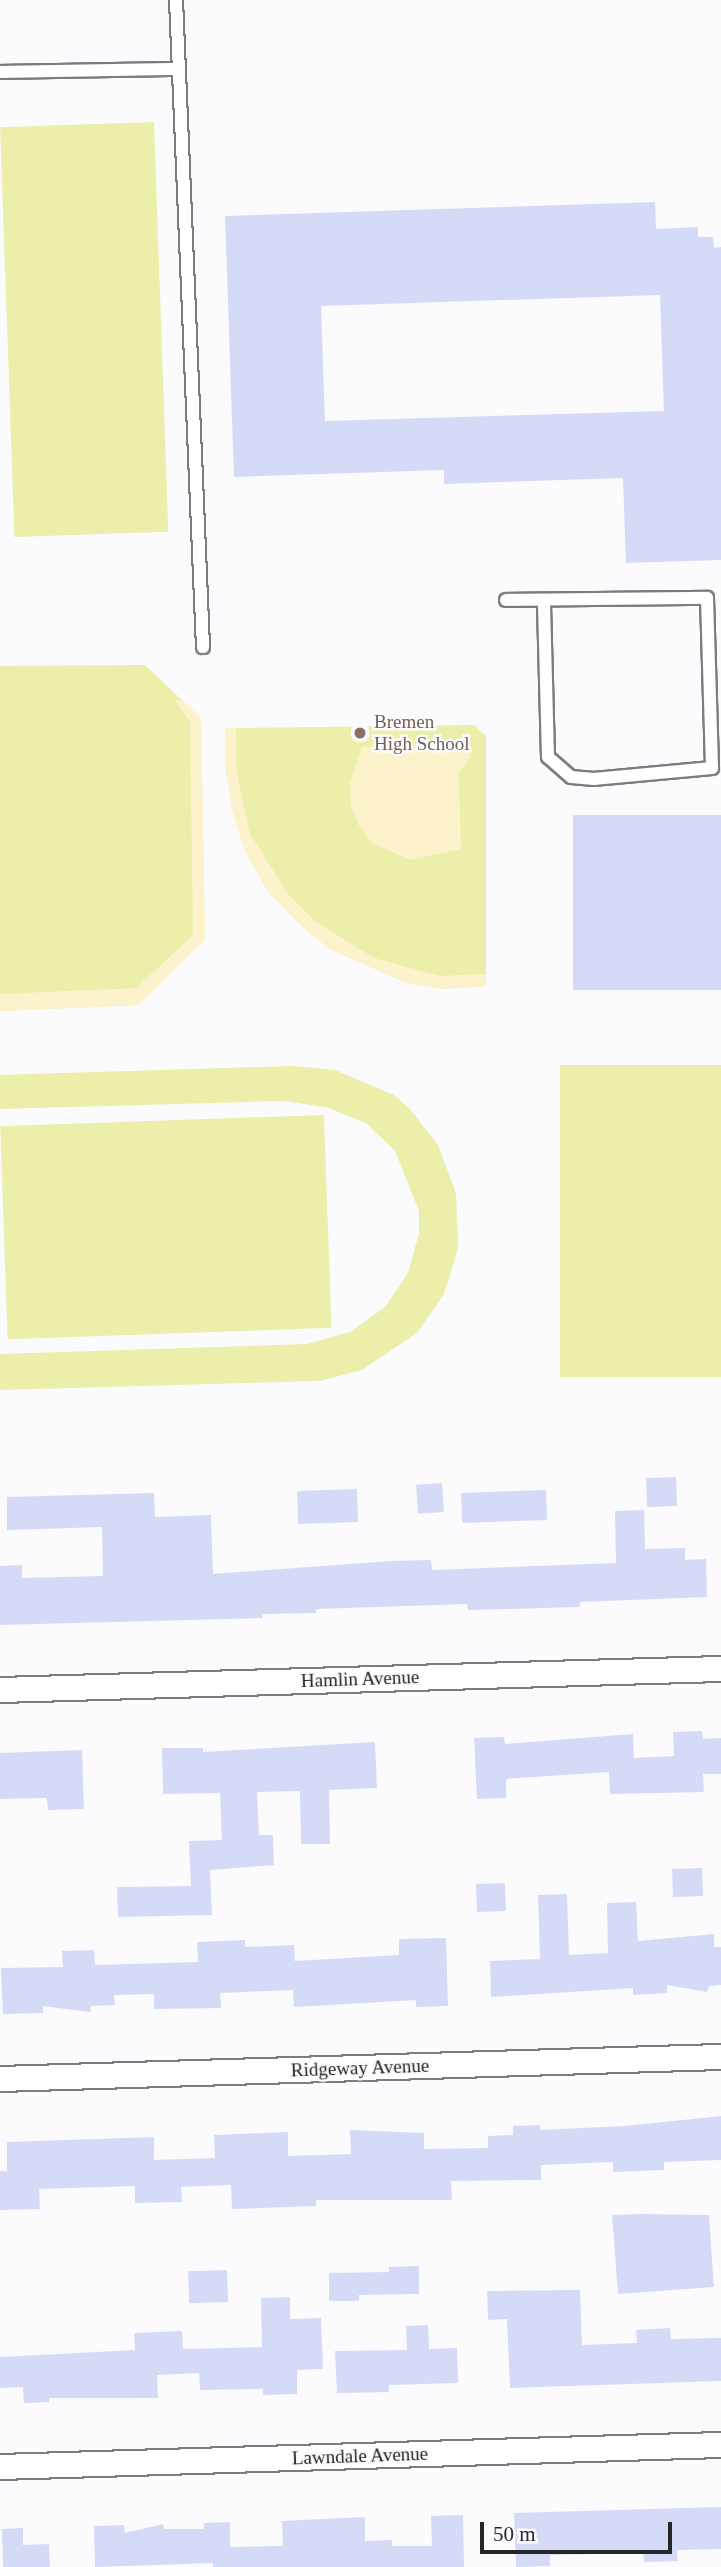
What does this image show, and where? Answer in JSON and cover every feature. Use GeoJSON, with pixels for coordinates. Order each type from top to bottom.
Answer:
{"type":"FeatureCollection","features":[{"type":"Feature","properties":{"kind":"street","name":"Hamlin Avenue"},"geometry":{"type":"LineString","coordinates":[[0,1690],[721,1669]]}},
{"type":"Feature","properties":{"kind":"street","name":"Ridgeway Avenue"},"geometry":{"type":"LineString","coordinates":[[0,2079],[721,2057]]}},
{"type":"Feature","properties":{"kind":"street","name":"Lawndale Avenue"},"geometry":{"type":"LineString","coordinates":[[0,2467],[721,2445]]}},
{"type":"Feature","properties":{"kind":"lane"},"geometry":{"type":"LineString","coordinates":[[176,0],[203,647]]}},
{"type":"Feature","properties":{"kind":"lane"},"geometry":{"type":"LineString","coordinates":[[0,72],[179,69]]}},
{"type":"Feature","properties":{"kind":"lane"},"geometry":{"type":"LineString","coordinates":[[506,600],[544,602],[707,598],[712,768],[594,779],[571,777],[548,757],[544,602]]}},
{"type":"Feature","properties":{"kind":"green space"},"geometry":{"type":"Polygon","coordinates":[[[154,122],[168,532],[14,537],[0,127],[154,122]]]}},
{"type":"Feature","properties":{"kind":"green space"},"geometry":{"type":"Polygon","coordinates":[[[145,665],[201,718],[205,939],[138,1005],[0,1011],[0,666],[145,665]]]}},
{"type":"Feature","properties":{"kind":"green space"},"geometry":{"type":"Polygon","coordinates":[[[474,725],[486,736],[486,986],[441,989],[404,982],[328,948],[269,893],[245,851],[233,813],[225,764],[225,728],[474,725]]]}},
{"type":"Feature","properties":{"kind":"green space"},"geometry":{"type":"Polygon","coordinates":[[[560,1065],[721,1065],[721,1377],[560,1377],[560,1065]]]}},
{"type":"Feature","properties":{"kind":"green space"},"geometry":{"type":"Polygon","coordinates":[[[292,1066],[335,1070],[394,1095],[410,1109],[438,1145],[456,1193],[458,1249],[444,1294],[417,1333],[362,1370],[320,1381],[0,1390],[0,1354],[307,1344],[350,1332],[385,1307],[408,1273],[419,1233],[419,1211],[395,1151],[366,1123],[326,1107],[283,1101],[0,1109],[0,1075],[292,1066]]]}},
{"type":"Feature","properties":{"kind":"green space"},"geometry":{"type":"Polygon","coordinates":[[[324,1115],[331,1328],[8,1339],[0,1126],[324,1115]]]}},
{"type":"Feature","properties":{"kind":"sand"},"geometry":{"type":"Polygon","coordinates":[[[181,699],[201,718],[205,939],[138,1005],[0,1011],[0,994],[136,988],[193,935],[190,721],[175,701],[181,699]]]}},
{"type":"Feature","properties":{"kind":"sand"},"geometry":{"type":"Polygon","coordinates":[[[225,728],[236,728],[236,768],[250,834],[289,895],[315,921],[374,958],[439,976],[486,974],[486,986],[441,989],[404,982],[328,948],[301,926],[269,893],[245,851],[233,813],[225,764],[225,728]]]}},
{"type":"Feature","properties":{"kind":"sand"},"geometry":{"type":"Polygon","coordinates":[[[460,741],[471,757],[459,772],[461,849],[411,860],[373,844],[359,826],[351,805],[350,783],[362,747],[442,748],[460,741]]]}},
{"type":"Feature","properties":{"kind":"building"},"geometry":{"type":"Polygon","coordinates":[[[655,202],[656,229],[698,227],[698,237],[713,237],[714,248],[721,247],[721,560],[626,563],[623,478],[444,484],[444,470],[234,477],[225,216],[655,202]],[[660,295],[321,306],[325,421],[664,411],[660,295]]]}},
{"type":"Feature","properties":{"kind":"building"},"geometry":{"type":"Polygon","coordinates":[[[573,815],[721,815],[721,990],[573,990],[573,815]]]}},
{"type":"Feature","properties":{"kind":"building"},"geometry":{"type":"Polygon","coordinates":[[[676,1477],[677,1506],[647,1507],[646,1478],[676,1477]]]}},
{"type":"Feature","properties":{"kind":"building"},"geometry":{"type":"Polygon","coordinates":[[[442,1483],[444,1512],[418,1514],[416,1485],[442,1483]]]}},
{"type":"Feature","properties":{"kind":"building"},"geometry":{"type":"Polygon","coordinates":[[[357,1489],[358,1522],[298,1524],[297,1491],[357,1489]]]}},
{"type":"Feature","properties":{"kind":"building"},"geometry":{"type":"Polygon","coordinates":[[[546,1490],[547,1520],[462,1523],[461,1493],[546,1490]]]}},
{"type":"Feature","properties":{"kind":"building"},"geometry":{"type":"Polygon","coordinates":[[[154,1493],[155,1517],[211,1515],[213,1574],[391,1561],[431,1560],[432,1570],[616,1563],[615,1511],[644,1510],[645,1549],[685,1548],[685,1560],[706,1559],[707,1597],[580,1602],[580,1607],[468,1610],[467,1604],[316,1609],[316,1613],[262,1614],[263,1618],[0,1625],[0,1566],[22,1565],[22,1578],[103,1576],[102,1527],[7,1530],[7,1497],[154,1493]]]}},
{"type":"Feature","properties":{"kind":"building"},"geometry":{"type":"Polygon","coordinates":[[[702,1731],[703,1739],[721,1738],[721,1774],[703,1774],[704,1792],[610,1794],[609,1772],[506,1779],[506,1798],[477,1799],[474,1738],[504,1737],[505,1744],[633,1734],[634,1758],[674,1756],[673,1732],[702,1731]]]}},
{"type":"Feature","properties":{"kind":"building"},"geometry":{"type":"Polygon","coordinates":[[[375,1742],[377,1788],[329,1790],[330,1844],[301,1844],[300,1791],[257,1792],[259,1835],[273,1835],[274,1865],[210,1870],[212,1915],[118,1917],[117,1887],[191,1886],[189,1841],[222,1840],[220,1793],[163,1794],[162,1748],[203,1748],[203,1752],[375,1742]]]}},
{"type":"Feature","properties":{"kind":"building"},"geometry":{"type":"Polygon","coordinates":[[[82,1750],[84,1809],[48,1810],[47,1798],[0,1799],[0,1753],[82,1750]]]}},
{"type":"Feature","properties":{"kind":"building"},"geometry":{"type":"Polygon","coordinates":[[[702,1868],[703,1896],[673,1897],[672,1869],[702,1868]]]}},
{"type":"Feature","properties":{"kind":"building"},"geometry":{"type":"Polygon","coordinates":[[[505,1883],[506,1911],[477,1912],[476,1884],[505,1883]]]}},
{"type":"Feature","properties":{"kind":"building"},"geometry":{"type":"Polygon","coordinates":[[[567,1894],[569,1955],[608,1953],[607,1903],[636,1902],[638,1941],[714,1934],[714,1947],[721,1947],[721,1985],[709,1986],[707,1992],[667,1985],[667,1993],[633,1995],[633,1988],[491,1997],[490,1961],[540,1959],[538,1895],[567,1894]]]}},
{"type":"Feature","properties":{"kind":"building"},"geometry":{"type":"Polygon","coordinates":[[[446,1938],[448,2006],[416,2007],[416,2000],[294,2007],[293,1990],[220,1993],[221,2008],[154,2009],[154,1994],[114,1995],[115,2005],[91,2006],[90,2012],[43,2006],[43,2013],[3,2014],[1,1968],[63,1967],[62,1951],[94,1950],[95,1965],[198,1962],[197,1942],[245,1940],[245,1947],[294,1945],[295,1961],[399,1955],[399,1939],[446,1938]]]}},
{"type":"Feature","properties":{"kind":"building"},"geometry":{"type":"Polygon","coordinates":[[[721,2116],[721,2160],[664,2162],[664,2170],[613,2172],[613,2162],[541,2165],[541,2180],[451,2181],[452,2200],[316,2200],[316,2206],[232,2209],[231,2185],[181,2187],[182,2202],[135,2203],[135,2186],[39,2189],[40,2209],[0,2210],[0,2171],[7,2171],[7,2142],[154,2137],[154,2160],[215,2158],[214,2135],[288,2132],[288,2156],[351,2154],[350,2130],[424,2133],[424,2149],[488,2148],[488,2136],[513,2135],[513,2126],[540,2125],[540,2130],[625,2126],[721,2116]]]}},
{"type":"Feature","properties":{"kind":"building"},"geometry":{"type":"Polygon","coordinates":[[[612,2215],[709,2215],[714,2287],[618,2294],[612,2215]]]}},
{"type":"Feature","properties":{"kind":"building"},"geometry":{"type":"Polygon","coordinates":[[[419,2266],[419,2294],[359,2295],[359,2301],[329,2301],[329,2273],[389,2272],[389,2267],[419,2266]]]}},
{"type":"Feature","properties":{"kind":"building"},"geometry":{"type":"Polygon","coordinates":[[[227,2270],[228,2302],[189,2303],[188,2271],[227,2270]]]}},
{"type":"Feature","properties":{"kind":"building"},"geometry":{"type":"Polygon","coordinates":[[[580,2290],[582,2345],[637,2343],[636,2330],[670,2328],[671,2339],[721,2338],[721,2381],[510,2388],[507,2319],[488,2320],[487,2291],[580,2290]]]}},
{"type":"Feature","properties":{"kind":"building"},"geometry":{"type":"Polygon","coordinates":[[[290,2297],[290,2319],[321,2318],[323,2369],[297,2370],[297,2394],[263,2395],[263,2389],[200,2390],[199,2373],[157,2375],[158,2398],[49,2398],[49,2402],[24,2403],[23,2387],[0,2388],[0,2357],[135,2350],[134,2333],[182,2331],[183,2349],[262,2347],[261,2298],[290,2297]]]}},
{"type":"Feature","properties":{"kind":"building"},"geometry":{"type":"Polygon","coordinates":[[[428,2325],[429,2349],[457,2348],[458,2383],[389,2385],[389,2392],[337,2393],[335,2351],[407,2350],[406,2326],[428,2325]]]}},
{"type":"Feature","properties":{"kind":"building"},"geometry":{"type":"Polygon","coordinates":[[[721,2507],[721,2549],[677,2550],[678,2561],[644,2562],[643,2553],[550,2555],[550,2566],[516,2567],[514,2513],[721,2507]]]}},
{"type":"Feature","properties":{"kind":"building"},"geometry":{"type":"Polygon","coordinates":[[[463,2515],[464,2567],[213,2567],[213,2563],[95,2567],[94,2526],[124,2525],[125,2533],[163,2524],[164,2529],[204,2529],[204,2523],[230,2522],[230,2547],[283,2546],[282,2521],[365,2517],[365,2541],[392,2540],[392,2546],[432,2546],[431,2516],[463,2515]]]}},
{"type":"Feature","properties":{"kind":"building"},"geometry":{"type":"Polygon","coordinates":[[[23,2528],[23,2545],[49,2544],[50,2567],[3,2567],[2,2529],[23,2528]]]}},
{"type":"Feature","properties":{"kind":"place","name":"Bremen High School"},"geometry":{"type":"Point","coordinates":[360,733]}}]}
